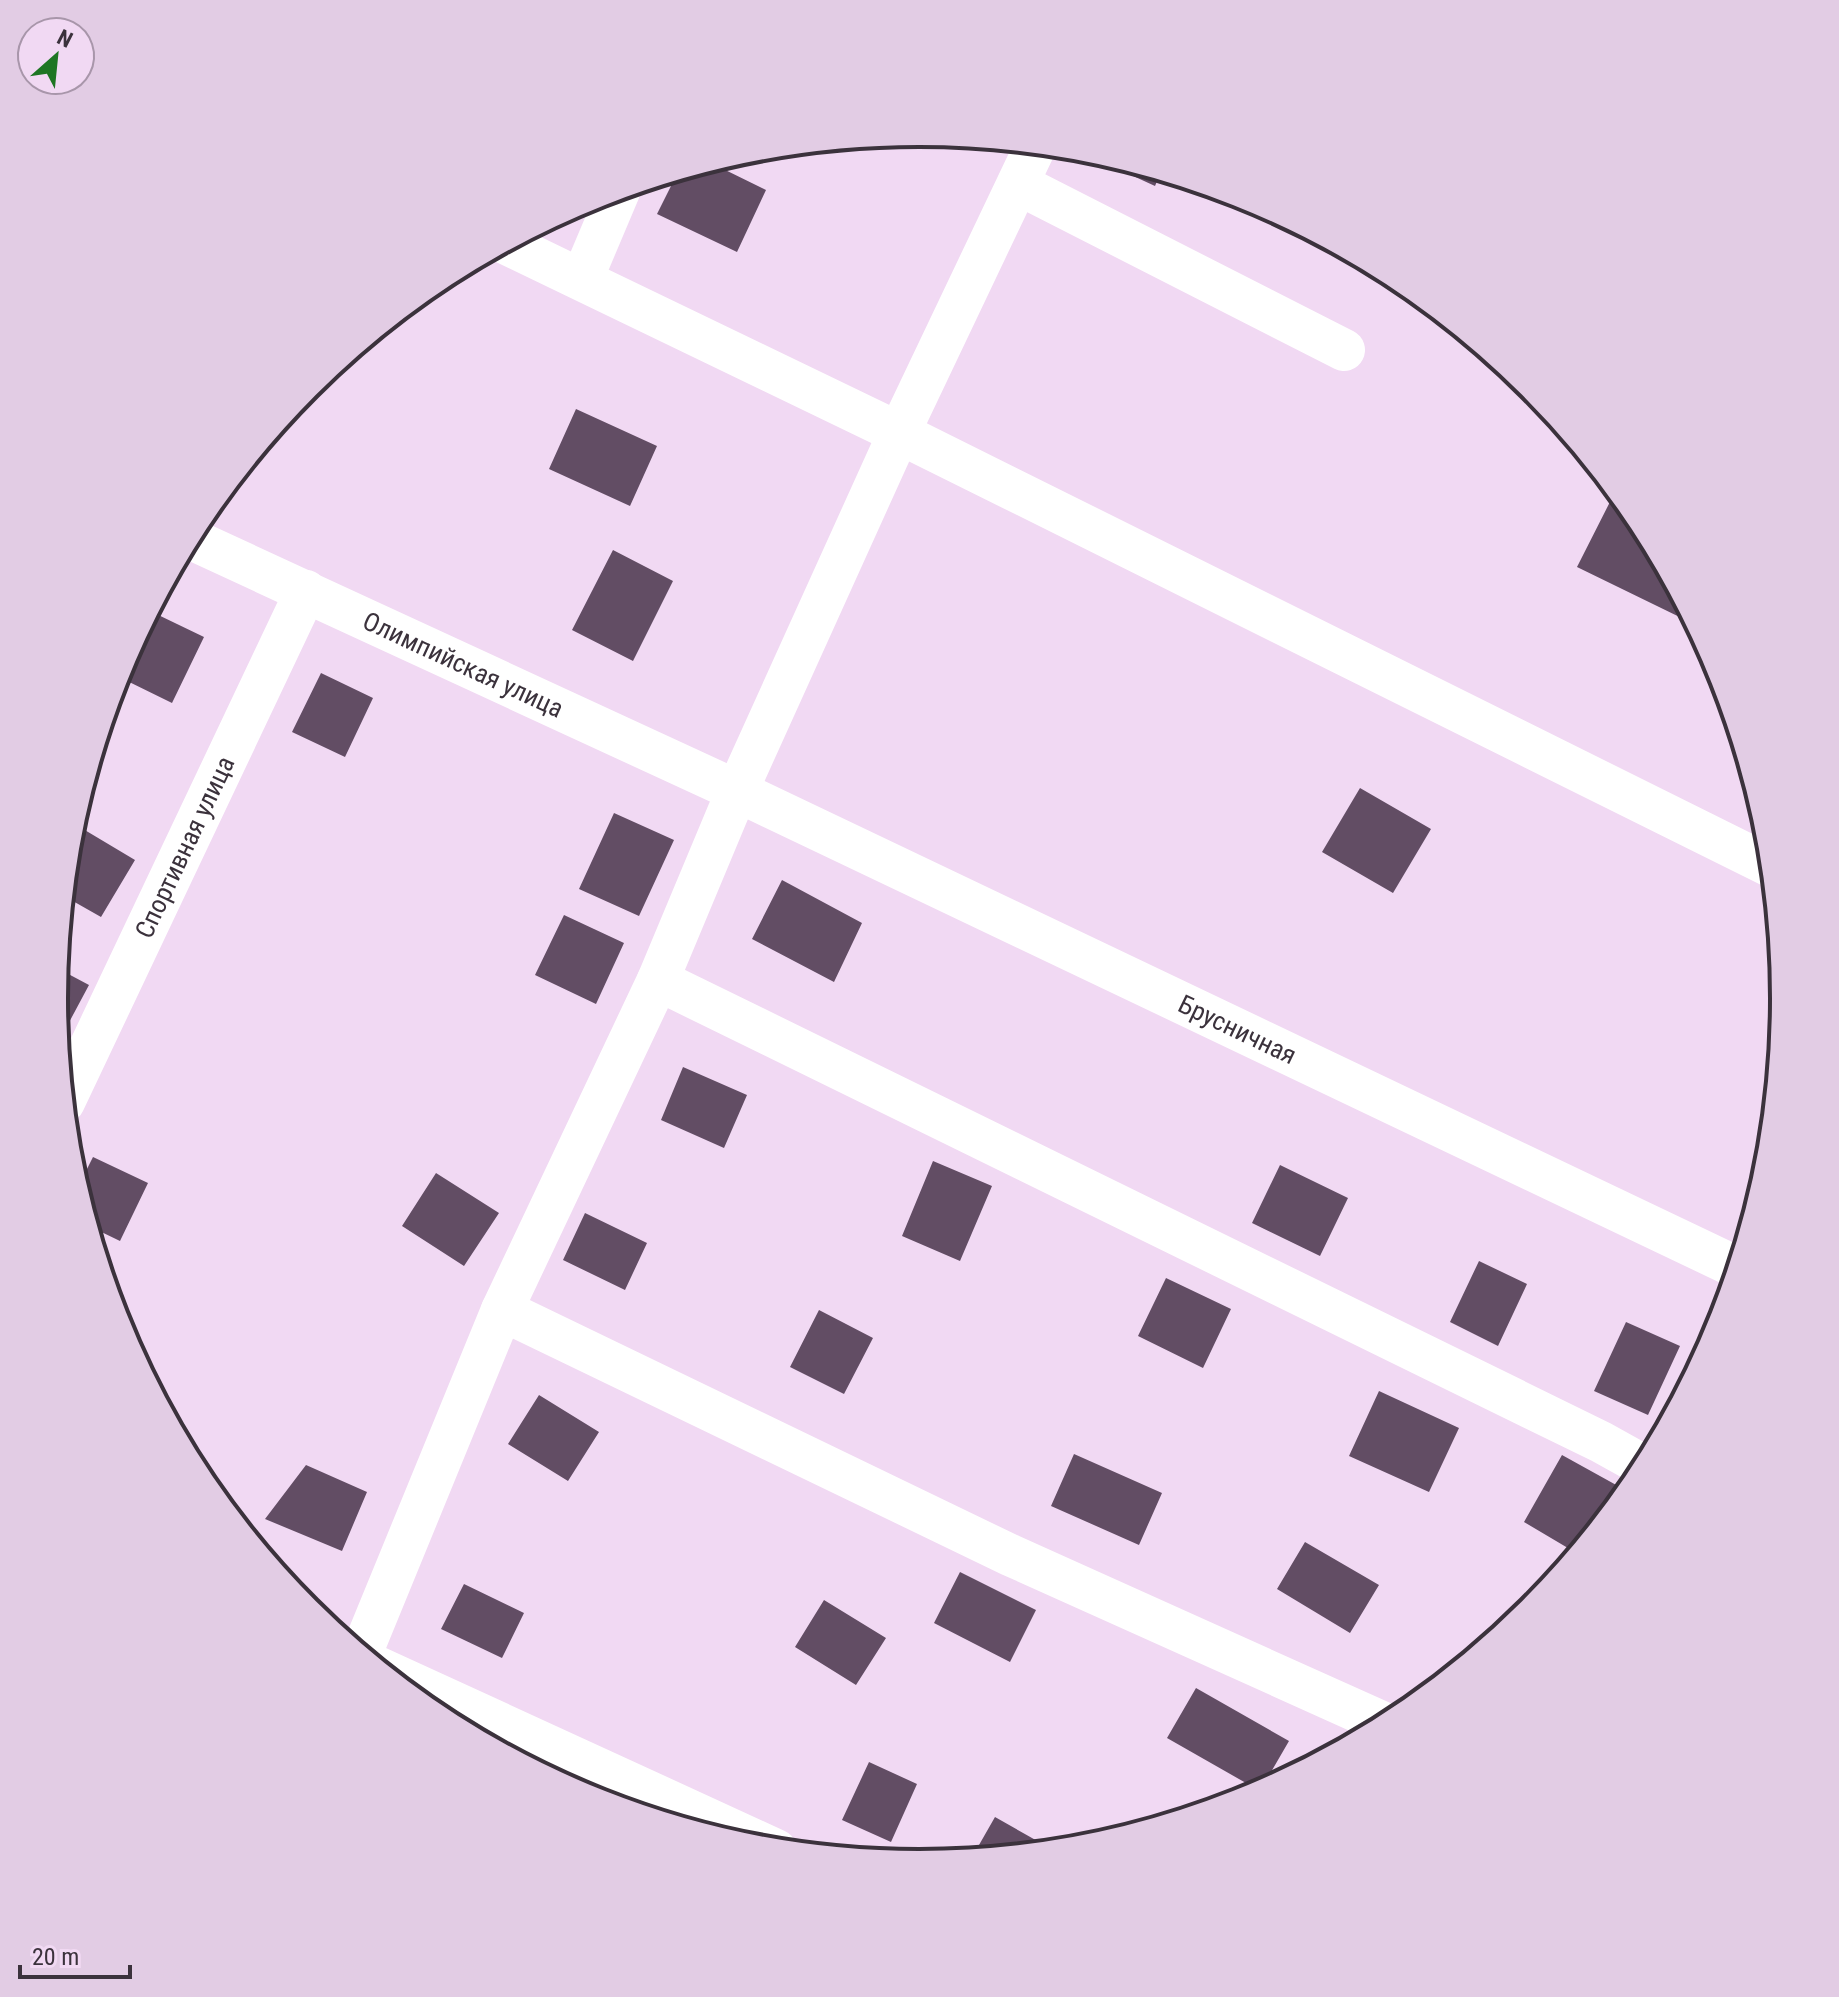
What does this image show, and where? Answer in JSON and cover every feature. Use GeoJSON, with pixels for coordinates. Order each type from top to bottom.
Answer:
{"type":"FeatureCollection","features":[{"type":"Feature","properties":{"kind":"street"},"geometry":{"type":"LineString","coordinates":[[365,1645],[502,1310],[658,980],[737,791],[899,433],[1032,154]]}},
{"type":"Feature","properties":{"kind":"street"},"geometry":{"type":"LineString","coordinates":[[1018,184],[1344,350]]}},
{"type":"Feature","properties":{"kind":"street"},"geometry":{"type":"LineString","coordinates":[[582,279],[613,205]]}},
{"type":"Feature","properties":{"kind":"street"},"geometry":{"type":"LineString","coordinates":[[517,249],[899,433],[1760,861]]}},
{"type":"Feature","properties":{"kind":"street","name":"Олимпийская улица"},"geometry":{"type":"LineString","coordinates":[[201,543],[737,791]]}},
{"type":"Feature","properties":{"kind":"street","name":"Спортивная улица"},"geometry":{"type":"LineString","coordinates":[[73,1084],[306,591]]}},
{"type":"Feature","properties":{"kind":"street","name":"Брусничная"},"geometry":{"type":"LineString","coordinates":[[737,791],[1729,1264]]}},
{"type":"Feature","properties":{"kind":"street"},"geometry":{"type":"LineString","coordinates":[[658,980],[1634,1460]]}},
{"type":"Feature","properties":{"kind":"street"},"geometry":{"type":"LineString","coordinates":[[502,1310],[1010,1555],[1373,1718]]}},
{"type":"Feature","properties":{"kind":"street"},"geometry":{"type":"LineString","coordinates":[[417,1685],[728,1828]]}},
{"type":"Feature","properties":{"kind":"building"},"geometry":{"type":"Polygon","coordinates":[[[725,170],[766,190],[737,252],[657,214],[672,184],[725,170]]]}},
{"type":"Feature","properties":{"kind":"building"},"geometry":{"type":"Polygon","coordinates":[[[1126,173],[1157,181],[1155,186],[1126,173]]]}},
{"type":"Feature","properties":{"kind":"building"},"geometry":{"type":"Polygon","coordinates":[[[576,409],[657,446],[630,506],[549,469],[576,409]]]}},
{"type":"Feature","properties":{"kind":"building"},"geometry":{"type":"Polygon","coordinates":[[[1610,501],[1657,573],[1681,618],[1577,567],[1610,501]]]}},
{"type":"Feature","properties":{"kind":"building"},"geometry":{"type":"Polygon","coordinates":[[[613,550],[673,581],[633,661],[572,630],[613,550]]]}},
{"type":"Feature","properties":{"kind":"building"},"geometry":{"type":"Polygon","coordinates":[[[159,616],[204,637],[172,703],[129,682],[159,616]]]}},
{"type":"Feature","properties":{"kind":"building"},"geometry":{"type":"Polygon","coordinates":[[[321,673],[373,698],[345,757],[292,732],[321,673]]]}},
{"type":"Feature","properties":{"kind":"building"},"geometry":{"type":"Polygon","coordinates":[[[1360,788],[1431,829],[1393,893],[1322,852],[1360,788]]]}},
{"type":"Feature","properties":{"kind":"building"},"geometry":{"type":"Polygon","coordinates":[[[614,813],[674,840],[639,916],[579,889],[614,813]]]}},
{"type":"Feature","properties":{"kind":"building"},"geometry":{"type":"Polygon","coordinates":[[[85,830],[135,860],[101,917],[74,902],[85,830]]]}},
{"type":"Feature","properties":{"kind":"building"},"geometry":{"type":"Polygon","coordinates":[[[782,880],[862,923],[834,982],[752,939],[782,880]]]}},
{"type":"Feature","properties":{"kind":"building"},"geometry":{"type":"Polygon","coordinates":[[[564,915],[624,943],[596,1004],[535,975],[564,915]]]}},
{"type":"Feature","properties":{"kind":"building"},"geometry":{"type":"Polygon","coordinates":[[[69,974],[89,985],[69,1023],[69,974]]]}},
{"type":"Feature","properties":{"kind":"building"},"geometry":{"type":"Polygon","coordinates":[[[683,1067],[747,1095],[724,1148],[661,1120],[683,1067]]]}},
{"type":"Feature","properties":{"kind":"building"},"geometry":{"type":"Polygon","coordinates":[[[93,1157],[148,1183],[120,1241],[101,1232],[86,1172],[93,1157]]]}},
{"type":"Feature","properties":{"kind":"building"},"geometry":{"type":"Polygon","coordinates":[[[933,1161],[992,1186],[960,1261],[902,1236],[933,1161]]]}},
{"type":"Feature","properties":{"kind":"building"},"geometry":{"type":"Polygon","coordinates":[[[1280,1165],[1348,1198],[1320,1256],[1252,1223],[1280,1165]]]}},
{"type":"Feature","properties":{"kind":"building"},"geometry":{"type":"Polygon","coordinates":[[[436,1173],[499,1213],[464,1266],[402,1226],[436,1173]]]}},
{"type":"Feature","properties":{"kind":"building"},"geometry":{"type":"Polygon","coordinates":[[[585,1213],[647,1243],[625,1290],[563,1260],[585,1213]]]}},
{"type":"Feature","properties":{"kind":"building"},"geometry":{"type":"Polygon","coordinates":[[[1479,1261],[1527,1284],[1498,1346],[1450,1322],[1479,1261]]]}},
{"type":"Feature","properties":{"kind":"building"},"geometry":{"type":"Polygon","coordinates":[[[1166,1278],[1231,1309],[1203,1368],[1138,1336],[1166,1278]]]}},
{"type":"Feature","properties":{"kind":"building"},"geometry":{"type":"Polygon","coordinates":[[[819,1310],[873,1338],[844,1394],[790,1367],[819,1310]]]}},
{"type":"Feature","properties":{"kind":"building"},"geometry":{"type":"Polygon","coordinates":[[[1626,1322],[1680,1346],[1648,1415],[1594,1391],[1626,1322]]]}},
{"type":"Feature","properties":{"kind":"building"},"geometry":{"type":"Polygon","coordinates":[[[1379,1391],[1459,1428],[1429,1492],[1349,1456],[1379,1391]]]}},
{"type":"Feature","properties":{"kind":"building"},"geometry":{"type":"Polygon","coordinates":[[[539,1395],[599,1432],[568,1481],[508,1444],[539,1395]]]}},
{"type":"Feature","properties":{"kind":"building"},"geometry":{"type":"Polygon","coordinates":[[[1074,1454],[1162,1493],[1139,1545],[1051,1506],[1074,1454]]]}},
{"type":"Feature","properties":{"kind":"building"},"geometry":{"type":"Polygon","coordinates":[[[1562,1455],[1617,1486],[1569,1549],[1524,1522],[1562,1455]]]}},
{"type":"Feature","properties":{"kind":"building"},"geometry":{"type":"Polygon","coordinates":[[[306,1465],[367,1492],[342,1551],[265,1519],[306,1465]]]}},
{"type":"Feature","properties":{"kind":"building"},"geometry":{"type":"Polygon","coordinates":[[[1305,1542],[1379,1585],[1350,1633],[1277,1589],[1305,1542]]]}},
{"type":"Feature","properties":{"kind":"building"},"geometry":{"type":"Polygon","coordinates":[[[960,1572],[1036,1610],[1010,1662],[934,1623],[960,1572]]]}},
{"type":"Feature","properties":{"kind":"building"},"geometry":{"type":"Polygon","coordinates":[[[464,1584],[524,1613],[502,1658],[441,1629],[464,1584]]]}},
{"type":"Feature","properties":{"kind":"building"},"geometry":{"type":"Polygon","coordinates":[[[824,1600],[886,1638],[856,1685],[795,1647],[824,1600]]]}},
{"type":"Feature","properties":{"kind":"building"},"geometry":{"type":"Polygon","coordinates":[[[1196,1688],[1289,1741],[1270,1774],[1247,1784],[1167,1738],[1196,1688]]]}},
{"type":"Feature","properties":{"kind":"building"},"geometry":{"type":"Polygon","coordinates":[[[869,1762],[917,1784],[891,1842],[842,1820],[869,1762]]]}},
{"type":"Feature","properties":{"kind":"building"},"geometry":{"type":"Polygon","coordinates":[[[995,1817],[1039,1842],[1031,1843],[977,1848],[995,1817]]]}}]}
